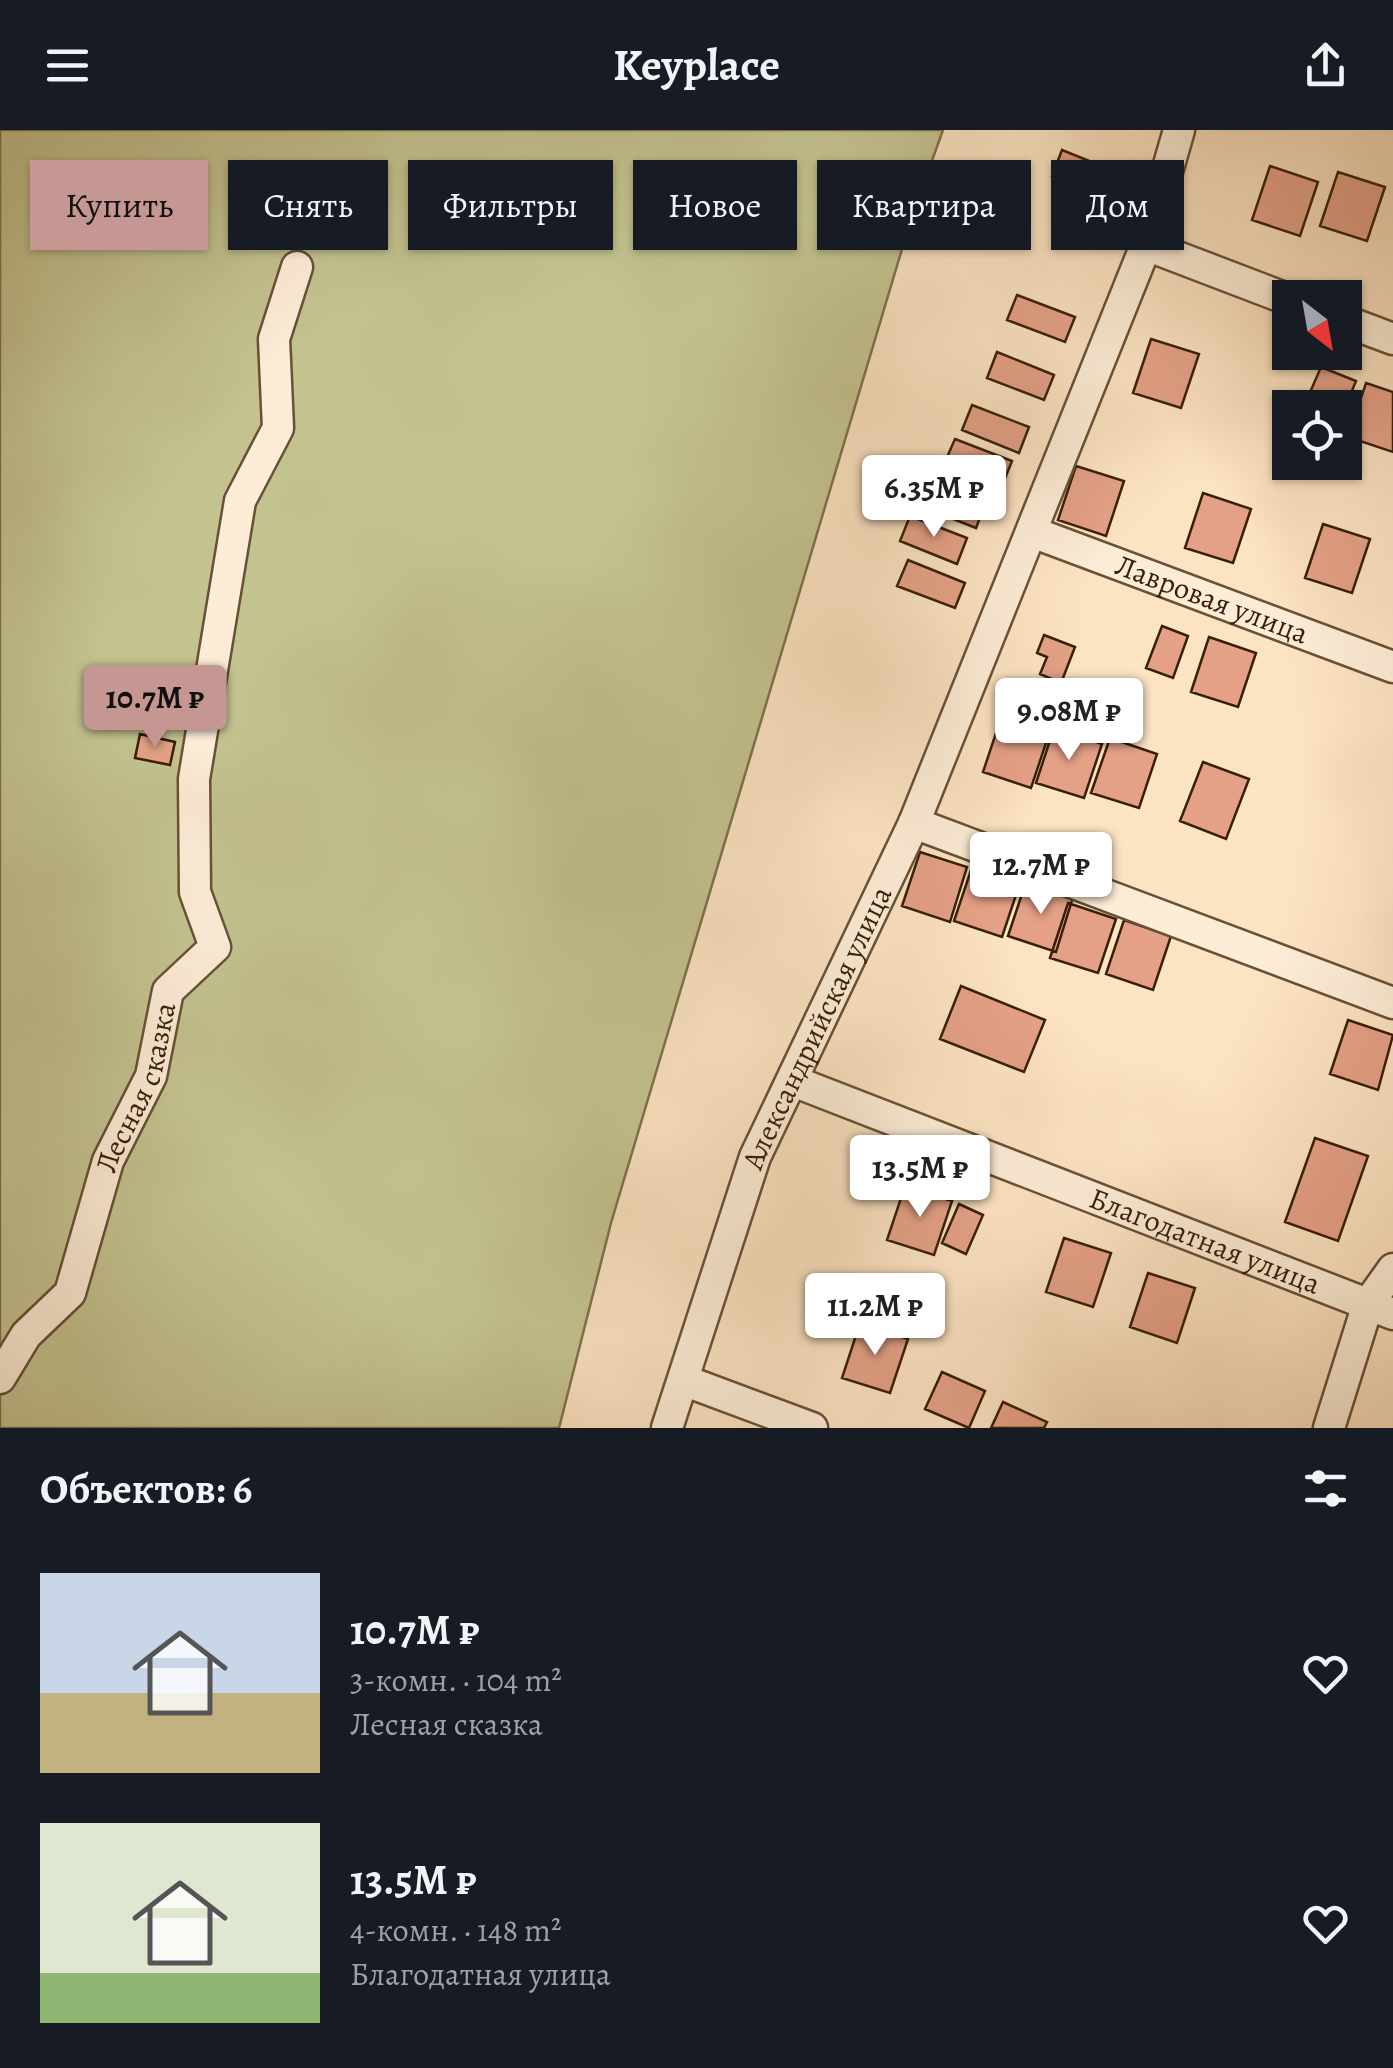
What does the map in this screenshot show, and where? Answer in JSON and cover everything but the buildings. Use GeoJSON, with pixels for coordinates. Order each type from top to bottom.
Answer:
{"type":"FeatureCollection","features":[{"type":"Feature","properties":{"kind":"street","name":"Александрийская улица"},"geometry":{"type":"LineString","coordinates":[[1170,160],[1179,130]]}},
{"type":"Feature","properties":{"kind":"street","name":"Александрийская улица"},"geometry":{"type":"LineString","coordinates":[[667,1428],[755,1157],[914,823],[1144,250]]}},
{"type":"Feature","properties":{"kind":"street"},"geometry":{"type":"LineString","coordinates":[[1159,250],[1272,293]]}},
{"type":"Feature","properties":{"kind":"street","name":"Лесная сказка"},"geometry":{"type":"LineString","coordinates":[[0,1378],[26,1335],[70,1293],[108,1161],[151,1076],[168,991],[215,947],[195,892],[194,780],[240,501],[278,428],[274,339],[297,267]]}},
{"type":"Feature","properties":{"kind":"street"},"geometry":{"type":"LineString","coordinates":[[1362,328],[1393,340]]}},
{"type":"Feature","properties":{"kind":"street","name":"Лавровая улица"},"geometry":{"type":"LineString","coordinates":[[1032,532],[1393,667]]}},
{"type":"Feature","properties":{"kind":"street"},"geometry":{"type":"LineString","coordinates":[[914,823],[1393,1003]]}},
{"type":"Feature","properties":{"kind":"street","name":"Благодатная улица"},"geometry":{"type":"LineString","coordinates":[[793,1081],[1380,1309]]}},
{"type":"Feature","properties":{"kind":"street"},"geometry":{"type":"LineString","coordinates":[[1329,1428],[1393,1269]]}},
{"type":"Feature","properties":{"kind":"street"},"geometry":{"type":"LineString","coordinates":[[683,1380],[812,1428]]}},
{"type":"Feature","properties":{"kind":"green space"},"geometry":{"type":"Polygon","coordinates":[[[0,130],[943,130],[932,160],[817,160],[817,250],[902,250],[611,1223],[559,1428],[0,1428],[0,130]]]}}]}
